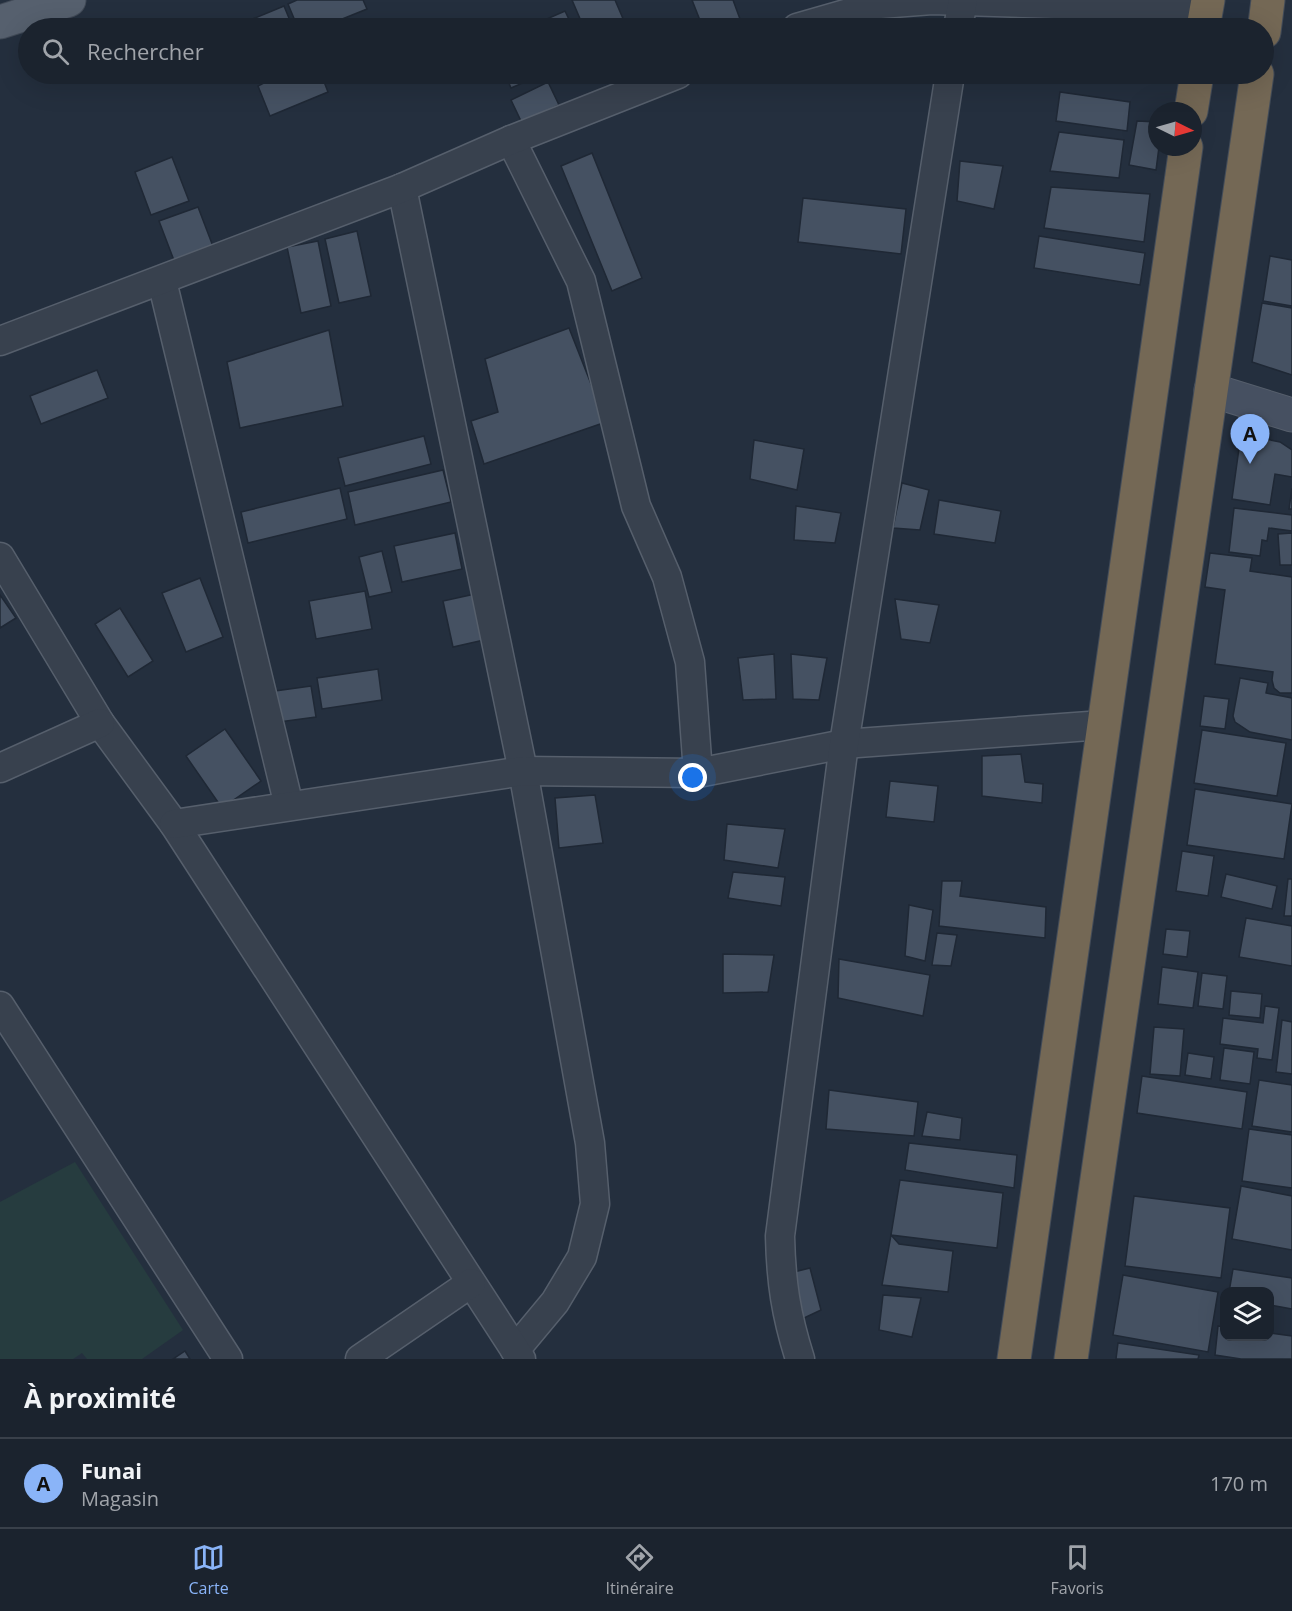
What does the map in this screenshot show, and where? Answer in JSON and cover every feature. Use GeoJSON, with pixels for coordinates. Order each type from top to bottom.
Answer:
{"type":"FeatureCollection","features":[{"type":"Feature","properties":{"kind":"highway"},"geometry":{"type":"LineString","coordinates":[[1265,18],[1268,0]]}},
{"type":"Feature","properties":{"kind":"highway"},"geometry":{"type":"LineString","coordinates":[[1192,102],[1195,84]]}},
{"type":"Feature","properties":{"kind":"highway"},"geometry":{"type":"LineString","coordinates":[[1071,1359],[1256,84]]}},
{"type":"Feature","properties":{"kind":"highway"},"geometry":{"type":"LineString","coordinates":[[1014,1359],[1185,156]]}},
{"type":"Feature","properties":{"kind":"main road"},"geometry":{"type":"LineString","coordinates":[[0,22],[69,0]]}},
{"type":"Feature","properties":{"kind":"street"},"geometry":{"type":"LineString","coordinates":[[832,18],[880,4],[932,0],[961,10],[1206,13]]}},
{"type":"Feature","properties":{"kind":"street"},"geometry":{"type":"LineString","coordinates":[[0,341],[402,188],[511,140],[653,84]]}},
{"type":"Feature","properties":{"kind":"street"},"geometry":{"type":"LineString","coordinates":[[800,1359],[791,1330],[781,1278],[780,1236],[844,744],[948,84]]}},
{"type":"Feature","properties":{"kind":"street"},"geometry":{"type":"LineString","coordinates":[[511,140],[581,281],[636,506],[668,577],[690,662],[698,773]]}},
{"type":"Feature","properties":{"kind":"street"},"geometry":{"type":"LineString","coordinates":[[0,556],[100,723],[174,824],[518,1354],[555,1302],[582,1257],[595,1204],[590,1143],[524,771],[402,188]]}},
{"type":"Feature","properties":{"kind":"street"},"geometry":{"type":"LineString","coordinates":[[162,281],[289,806]]}},
{"type":"Feature","properties":{"kind":"street"},"geometry":{"type":"LineString","coordinates":[[1211,390],[1292,415]]}},
{"type":"Feature","properties":{"kind":"street"},"geometry":{"type":"LineString","coordinates":[[0,768],[100,723]]}},
{"type":"Feature","properties":{"kind":"street"},"geometry":{"type":"LineString","coordinates":[[174,824],[524,771],[698,773],[844,744],[1103,725]]}},
{"type":"Feature","properties":{"kind":"street"},"geometry":{"type":"LineString","coordinates":[[0,1006],[228,1359]]}},
{"type":"Feature","properties":{"kind":"street"},"geometry":{"type":"LineString","coordinates":[[360,1359],[471,1283]]}},
{"type":"Feature","properties":{"kind":"green space"},"geometry":{"type":"Polygon","coordinates":[[[75,1162],[183,1330],[142,1359],[87,1359],[82,1353],[73,1359],[0,1359],[0,1202],[75,1162]]]}},
{"type":"Feature","properties":{"kind":"building"},"geometry":{"type":"Polygon","coordinates":[[[297,0],[363,0],[367,9],[345,18],[294,18],[288,4],[297,0]]]}},
{"type":"Feature","properties":{"kind":"building"},"geometry":{"type":"Polygon","coordinates":[[[572,0],[615,0],[623,18],[580,18],[572,0]]]}},
{"type":"Feature","properties":{"kind":"building"},"geometry":{"type":"Polygon","coordinates":[[[692,0],[733,0],[740,18],[699,18],[692,0]]]}},
{"type":"Feature","properties":{"kind":"building"},"geometry":{"type":"Polygon","coordinates":[[[284,6],[289,18],[255,18],[284,6]]]}},
{"type":"Feature","properties":{"kind":"building"},"geometry":{"type":"Polygon","coordinates":[[[565,11],[568,18],[549,18],[565,11]]]}},
{"type":"Feature","properties":{"kind":"building"},"geometry":{"type":"Polygon","coordinates":[[[262,84],[325,84],[328,92],[270,116],[258,86],[262,84]]]}},
{"type":"Feature","properties":{"kind":"building"},"geometry":{"type":"Polygon","coordinates":[[[544,84],[549,84],[559,105],[522,123],[511,100],[544,84]]]}},
{"type":"Feature","properties":{"kind":"building"},"geometry":{"type":"Polygon","coordinates":[[[1060,92],[1130,102],[1127,131],[1056,121],[1060,92]]]}},
{"type":"Feature","properties":{"kind":"building"},"geometry":{"type":"Polygon","coordinates":[[[1137,121],[1148,122],[1148,156],[1158,156],[1156,170],[1129,165],[1137,121]]]}},
{"type":"Feature","properties":{"kind":"building"},"geometry":{"type":"Polygon","coordinates":[[[1059,132],[1124,140],[1119,178],[1050,171],[1059,132]]]}},
{"type":"Feature","properties":{"kind":"building"},"geometry":{"type":"Polygon","coordinates":[[[592,153],[642,278],[612,291],[561,166],[592,153]]]}},
{"type":"Feature","properties":{"kind":"building"},"geometry":{"type":"Polygon","coordinates":[[[172,157],[189,201],[151,215],[135,172],[172,157]]]}},
{"type":"Feature","properties":{"kind":"building"},"geometry":{"type":"Polygon","coordinates":[[[960,161],[1003,166],[994,209],[957,201],[960,161]]]}},
{"type":"Feature","properties":{"kind":"building"},"geometry":{"type":"Polygon","coordinates":[[[1051,187],[1150,194],[1144,242],[1044,228],[1051,187]]]}},
{"type":"Feature","properties":{"kind":"building"},"geometry":{"type":"Polygon","coordinates":[[[803,198],[906,209],[901,254],[798,242],[803,198]]]}},
{"type":"Feature","properties":{"kind":"building"},"geometry":{"type":"Polygon","coordinates":[[[198,207],[214,249],[175,263],[159,221],[198,207]]]}},
{"type":"Feature","properties":{"kind":"building"},"geometry":{"type":"Polygon","coordinates":[[[357,231],[371,296],[339,303],[325,239],[357,231]]]}},
{"type":"Feature","properties":{"kind":"building"},"geometry":{"type":"Polygon","coordinates":[[[1039,236],[1145,253],[1140,285],[1034,268],[1039,236]]]}},
{"type":"Feature","properties":{"kind":"building"},"geometry":{"type":"Polygon","coordinates":[[[318,241],[331,306],[301,313],[287,247],[318,241]]]}},
{"type":"Feature","properties":{"kind":"building"},"geometry":{"type":"Polygon","coordinates":[[[1270,256],[1292,260],[1292,306],[1263,301],[1270,256]]]}},
{"type":"Feature","properties":{"kind":"building"},"geometry":{"type":"Polygon","coordinates":[[[1262,303],[1292,308],[1292,375],[1252,362],[1262,303]]]}},
{"type":"Feature","properties":{"kind":"building"},"geometry":{"type":"Polygon","coordinates":[[[569,328],[606,422],[484,464],[471,421],[498,412],[485,359],[569,328]]]}},
{"type":"Feature","properties":{"kind":"building"},"geometry":{"type":"Polygon","coordinates":[[[329,330],[343,406],[240,428],[227,362],[329,330]]]}},
{"type":"Feature","properties":{"kind":"building"},"geometry":{"type":"Polygon","coordinates":[[[97,370],[108,398],[41,424],[30,396],[97,370]]]}},
{"type":"Feature","properties":{"kind":"building"},"geometry":{"type":"Polygon","coordinates":[[[1241,434],[1280,442],[1292,450],[1292,477],[1275,474],[1270,505],[1232,499],[1241,434]]]}},
{"type":"Feature","properties":{"kind":"building"},"geometry":{"type":"Polygon","coordinates":[[[424,436],[431,464],[345,486],[338,458],[424,436]]]}},
{"type":"Feature","properties":{"kind":"building"},"geometry":{"type":"Polygon","coordinates":[[[754,440],[804,449],[797,490],[750,479],[754,440]]]}},
{"type":"Feature","properties":{"kind":"building"},"geometry":{"type":"Polygon","coordinates":[[[443,470],[451,502],[355,525],[348,492],[443,470]]]}},
{"type":"Feature","properties":{"kind":"building"},"geometry":{"type":"Polygon","coordinates":[[[902,483],[929,490],[920,530],[893,528],[902,483]]]}},
{"type":"Feature","properties":{"kind":"building"},"geometry":{"type":"Polygon","coordinates":[[[340,488],[347,519],[248,543],[241,512],[340,488]]]}},
{"type":"Feature","properties":{"kind":"building"},"geometry":{"type":"Polygon","coordinates":[[[1292,488],[1292,509],[1289,509],[1292,488]]]}},
{"type":"Feature","properties":{"kind":"building"},"geometry":{"type":"Polygon","coordinates":[[[939,500],[1001,511],[995,543],[934,534],[939,500]]]}},
{"type":"Feature","properties":{"kind":"building"},"geometry":{"type":"Polygon","coordinates":[[[796,506],[841,513],[835,543],[794,540],[796,506]]]}},
{"type":"Feature","properties":{"kind":"building"},"geometry":{"type":"Polygon","coordinates":[[[1234,508],[1292,515],[1292,531],[1269,528],[1267,541],[1262,540],[1260,556],[1229,552],[1234,508]]]}},
{"type":"Feature","properties":{"kind":"building"},"geometry":{"type":"Polygon","coordinates":[[[455,533],[462,569],[402,582],[394,546],[455,533]]]}},
{"type":"Feature","properties":{"kind":"building"},"geometry":{"type":"Polygon","coordinates":[[[1292,533],[1292,565],[1280,565],[1278,534],[1292,533]]]}},
{"type":"Feature","properties":{"kind":"building"},"geometry":{"type":"Polygon","coordinates":[[[382,551],[392,592],[369,597],[359,557],[382,551]]]}},
{"type":"Feature","properties":{"kind":"building"},"geometry":{"type":"Polygon","coordinates":[[[1210,553],[1252,558],[1250,571],[1292,577],[1292,693],[1280,693],[1274,688],[1273,672],[1215,664],[1225,590],[1205,587],[1210,553]]]}},
{"type":"Feature","properties":{"kind":"building"},"geometry":{"type":"Polygon","coordinates":[[[200,578],[223,637],[186,652],[162,593],[200,578]]]}},
{"type":"Feature","properties":{"kind":"building"},"geometry":{"type":"Polygon","coordinates":[[[365,591],[372,629],[316,639],[309,601],[365,591]]]}},
{"type":"Feature","properties":{"kind":"building"},"geometry":{"type":"Polygon","coordinates":[[[475,594],[484,640],[453,647],[443,601],[475,594]]]}},
{"type":"Feature","properties":{"kind":"building"},"geometry":{"type":"Polygon","coordinates":[[[0,595],[16,618],[0,628],[0,595]]]}},
{"type":"Feature","properties":{"kind":"building"},"geometry":{"type":"Polygon","coordinates":[[[895,599],[939,605],[930,643],[901,639],[895,599]]]}},
{"type":"Feature","properties":{"kind":"building"},"geometry":{"type":"Polygon","coordinates":[[[120,608],[153,661],[128,677],[95,624],[120,608]]]}},
{"type":"Feature","properties":{"kind":"building"},"geometry":{"type":"Polygon","coordinates":[[[774,654],[776,699],[743,700],[738,658],[774,654]]]}},
{"type":"Feature","properties":{"kind":"building"},"geometry":{"type":"Polygon","coordinates":[[[791,654],[827,658],[819,700],[793,699],[791,654]]]}},
{"type":"Feature","properties":{"kind":"building"},"geometry":{"type":"Polygon","coordinates":[[[378,669],[382,700],[322,709],[317,678],[378,669]]]}},
{"type":"Feature","properties":{"kind":"building"},"geometry":{"type":"Polygon","coordinates":[[[1240,678],[1268,683],[1266,693],[1292,698],[1292,740],[1250,732],[1235,722],[1233,716],[1240,678]]]}},
{"type":"Feature","properties":{"kind":"building"},"geometry":{"type":"Polygon","coordinates":[[[311,686],[316,717],[279,722],[275,691],[311,686]]]}},
{"type":"Feature","properties":{"kind":"building"},"geometry":{"type":"Polygon","coordinates":[[[1204,696],[1229,699],[1225,729],[1200,726],[1204,696]]]}},
{"type":"Feature","properties":{"kind":"building"},"geometry":{"type":"Polygon","coordinates":[[[225,729],[261,781],[222,808],[186,756],[225,729]]]}},
{"type":"Feature","properties":{"kind":"building"},"geometry":{"type":"Polygon","coordinates":[[[1202,730],[1286,743],[1277,796],[1194,783],[1202,730]]]}},
{"type":"Feature","properties":{"kind":"building"},"geometry":{"type":"Polygon","coordinates":[[[1021,754],[1025,782],[1043,784],[1042,803],[982,796],[982,756],[1021,754]]]}},
{"type":"Feature","properties":{"kind":"building"},"geometry":{"type":"Polygon","coordinates":[[[890,781],[938,786],[934,822],[886,817],[890,781]]]}},
{"type":"Feature","properties":{"kind":"building"},"geometry":{"type":"Polygon","coordinates":[[[1195,789],[1292,804],[1284,859],[1187,845],[1195,789]]]}},
{"type":"Feature","properties":{"kind":"building"},"geometry":{"type":"Polygon","coordinates":[[[595,795],[603,843],[559,848],[555,798],[595,795]]]}},
{"type":"Feature","properties":{"kind":"building"},"geometry":{"type":"Polygon","coordinates":[[[727,824],[785,829],[778,868],[724,860],[727,824]]]}},
{"type":"Feature","properties":{"kind":"building"},"geometry":{"type":"Polygon","coordinates":[[[1182,851],[1214,856],[1208,896],[1176,891],[1182,851]]]}},
{"type":"Feature","properties":{"kind":"building"},"geometry":{"type":"Polygon","coordinates":[[[733,872],[785,877],[781,906],[728,898],[733,872]]]}},
{"type":"Feature","properties":{"kind":"building"},"geometry":{"type":"Polygon","coordinates":[[[1226,874],[1277,886],[1272,909],[1221,897],[1226,874]]]}},
{"type":"Feature","properties":{"kind":"building"},"geometry":{"type":"Polygon","coordinates":[[[1288,879],[1292,879],[1292,916],[1284,916],[1288,879]]]}},
{"type":"Feature","properties":{"kind":"building"},"geometry":{"type":"Polygon","coordinates":[[[942,881],[962,881],[960,896],[1046,907],[1045,938],[939,926],[942,881]]]}},
{"type":"Feature","properties":{"kind":"building"},"geometry":{"type":"Polygon","coordinates":[[[909,905],[933,910],[925,961],[905,956],[909,905]]]}},
{"type":"Feature","properties":{"kind":"building"},"geometry":{"type":"Polygon","coordinates":[[[1246,918],[1292,926],[1292,966],[1239,957],[1246,918]]]}},
{"type":"Feature","properties":{"kind":"building"},"geometry":{"type":"Polygon","coordinates":[[[1166,929],[1190,931],[1187,957],[1163,954],[1166,929]]]}},
{"type":"Feature","properties":{"kind":"building"},"geometry":{"type":"Polygon","coordinates":[[[937,933],[957,935],[951,966],[932,965],[937,933]]]}},
{"type":"Feature","properties":{"kind":"building"},"geometry":{"type":"Polygon","coordinates":[[[723,954],[774,955],[768,992],[723,993],[723,954]]]}},
{"type":"Feature","properties":{"kind":"building"},"geometry":{"type":"Polygon","coordinates":[[[839,959],[930,975],[923,1016],[838,998],[839,959]]]}},
{"type":"Feature","properties":{"kind":"building"},"geometry":{"type":"Polygon","coordinates":[[[1162,967],[1198,972],[1193,1008],[1158,1004],[1162,967]]]}},
{"type":"Feature","properties":{"kind":"building"},"geometry":{"type":"Polygon","coordinates":[[[1202,973],[1227,976],[1223,1009],[1198,1006],[1202,973]]]}},
{"type":"Feature","properties":{"kind":"building"},"geometry":{"type":"Polygon","coordinates":[[[1231,991],[1262,994],[1260,1018],[1229,1015],[1231,991]]]}},
{"type":"Feature","properties":{"kind":"building"},"geometry":{"type":"Polygon","coordinates":[[[1265,1006],[1279,1008],[1272,1060],[1257,1058],[1258,1049],[1220,1044],[1223,1018],[1263,1023],[1265,1006]]]}},
{"type":"Feature","properties":{"kind":"building"},"geometry":{"type":"Polygon","coordinates":[[[1282,1020],[1292,1022],[1292,1074],[1276,1072],[1282,1020]]]}},
{"type":"Feature","properties":{"kind":"building"},"geometry":{"type":"Polygon","coordinates":[[[1154,1027],[1184,1029],[1180,1076],[1150,1074],[1154,1027]]]}},
{"type":"Feature","properties":{"kind":"building"},"geometry":{"type":"Polygon","coordinates":[[[1224,1048],[1254,1052],[1250,1084],[1220,1080],[1224,1048]]]}},
{"type":"Feature","properties":{"kind":"building"},"geometry":{"type":"Polygon","coordinates":[[[1188,1053],[1214,1057],[1211,1079],[1185,1075],[1188,1053]]]}},
{"type":"Feature","properties":{"kind":"building"},"geometry":{"type":"Polygon","coordinates":[[[1142,1076],[1247,1092],[1242,1129],[1137,1113],[1142,1076]]]}},
{"type":"Feature","properties":{"kind":"building"},"geometry":{"type":"Polygon","coordinates":[[[1259,1080],[1292,1085],[1292,1132],[1252,1126],[1259,1080]]]}},
{"type":"Feature","properties":{"kind":"building"},"geometry":{"type":"Polygon","coordinates":[[[829,1090],[918,1102],[914,1136],[826,1129],[829,1090]]]}},
{"type":"Feature","properties":{"kind":"building"},"geometry":{"type":"Polygon","coordinates":[[[927,1112],[962,1118],[960,1140],[922,1136],[927,1112]]]}},
{"type":"Feature","properties":{"kind":"building"},"geometry":{"type":"Polygon","coordinates":[[[1249,1129],[1292,1135],[1292,1188],[1242,1181],[1249,1129]]]}},
{"type":"Feature","properties":{"kind":"building"},"geometry":{"type":"Polygon","coordinates":[[[909,1143],[1017,1155],[1014,1188],[905,1170],[909,1143]]]}},
{"type":"Feature","properties":{"kind":"building"},"geometry":{"type":"Polygon","coordinates":[[[900,1180],[1003,1193],[997,1248],[891,1235],[900,1180]]]}},
{"type":"Feature","properties":{"kind":"building"},"geometry":{"type":"Polygon","coordinates":[[[1241,1186],[1292,1196],[1292,1250],[1232,1239],[1241,1186]]]}},
{"type":"Feature","properties":{"kind":"building"},"geometry":{"type":"Polygon","coordinates":[[[1134,1196],[1230,1208],[1221,1278],[1125,1266],[1134,1196]]]}},
{"type":"Feature","properties":{"kind":"building"},"geometry":{"type":"Polygon","coordinates":[[[891,1235],[899,1244],[953,1251],[948,1292],[882,1285],[891,1235]]]}},
{"type":"Feature","properties":{"kind":"building"},"geometry":{"type":"Polygon","coordinates":[[[810,1268],[821,1310],[802,1319],[790,1273],[810,1268]]]}},
{"type":"Feature","properties":{"kind":"building"},"geometry":{"type":"Polygon","coordinates":[[[1233,1269],[1292,1278],[1292,1309],[1274,1306],[1274,1287],[1230,1287],[1233,1269]]]}},
{"type":"Feature","properties":{"kind":"building"},"geometry":{"type":"Polygon","coordinates":[[[1123,1275],[1218,1292],[1208,1352],[1113,1335],[1123,1275]]]}},
{"type":"Feature","properties":{"kind":"building"},"geometry":{"type":"Polygon","coordinates":[[[883,1295],[921,1298],[912,1337],[879,1330],[883,1295]]]}},
{"type":"Feature","properties":{"kind":"building"},"geometry":{"type":"Polygon","coordinates":[[[1218,1326],[1220,1326],[1220,1341],[1274,1341],[1274,1334],[1292,1336],[1292,1359],[1241,1359],[1215,1355],[1218,1326]]]}},
{"type":"Feature","properties":{"kind":"building"},"geometry":{"type":"Polygon","coordinates":[[[1118,1343],[1199,1355],[1198,1359],[1116,1359],[1118,1343]]]}},
{"type":"Feature","properties":{"kind":"building"},"geometry":{"type":"Polygon","coordinates":[[[185,1351],[190,1359],[173,1359],[185,1351]]]}},
{"type":"Feature","properties":{"kind":"place","name":"Funai"},"geometry":{"type":"Point","coordinates":[1250,464]}}]}
